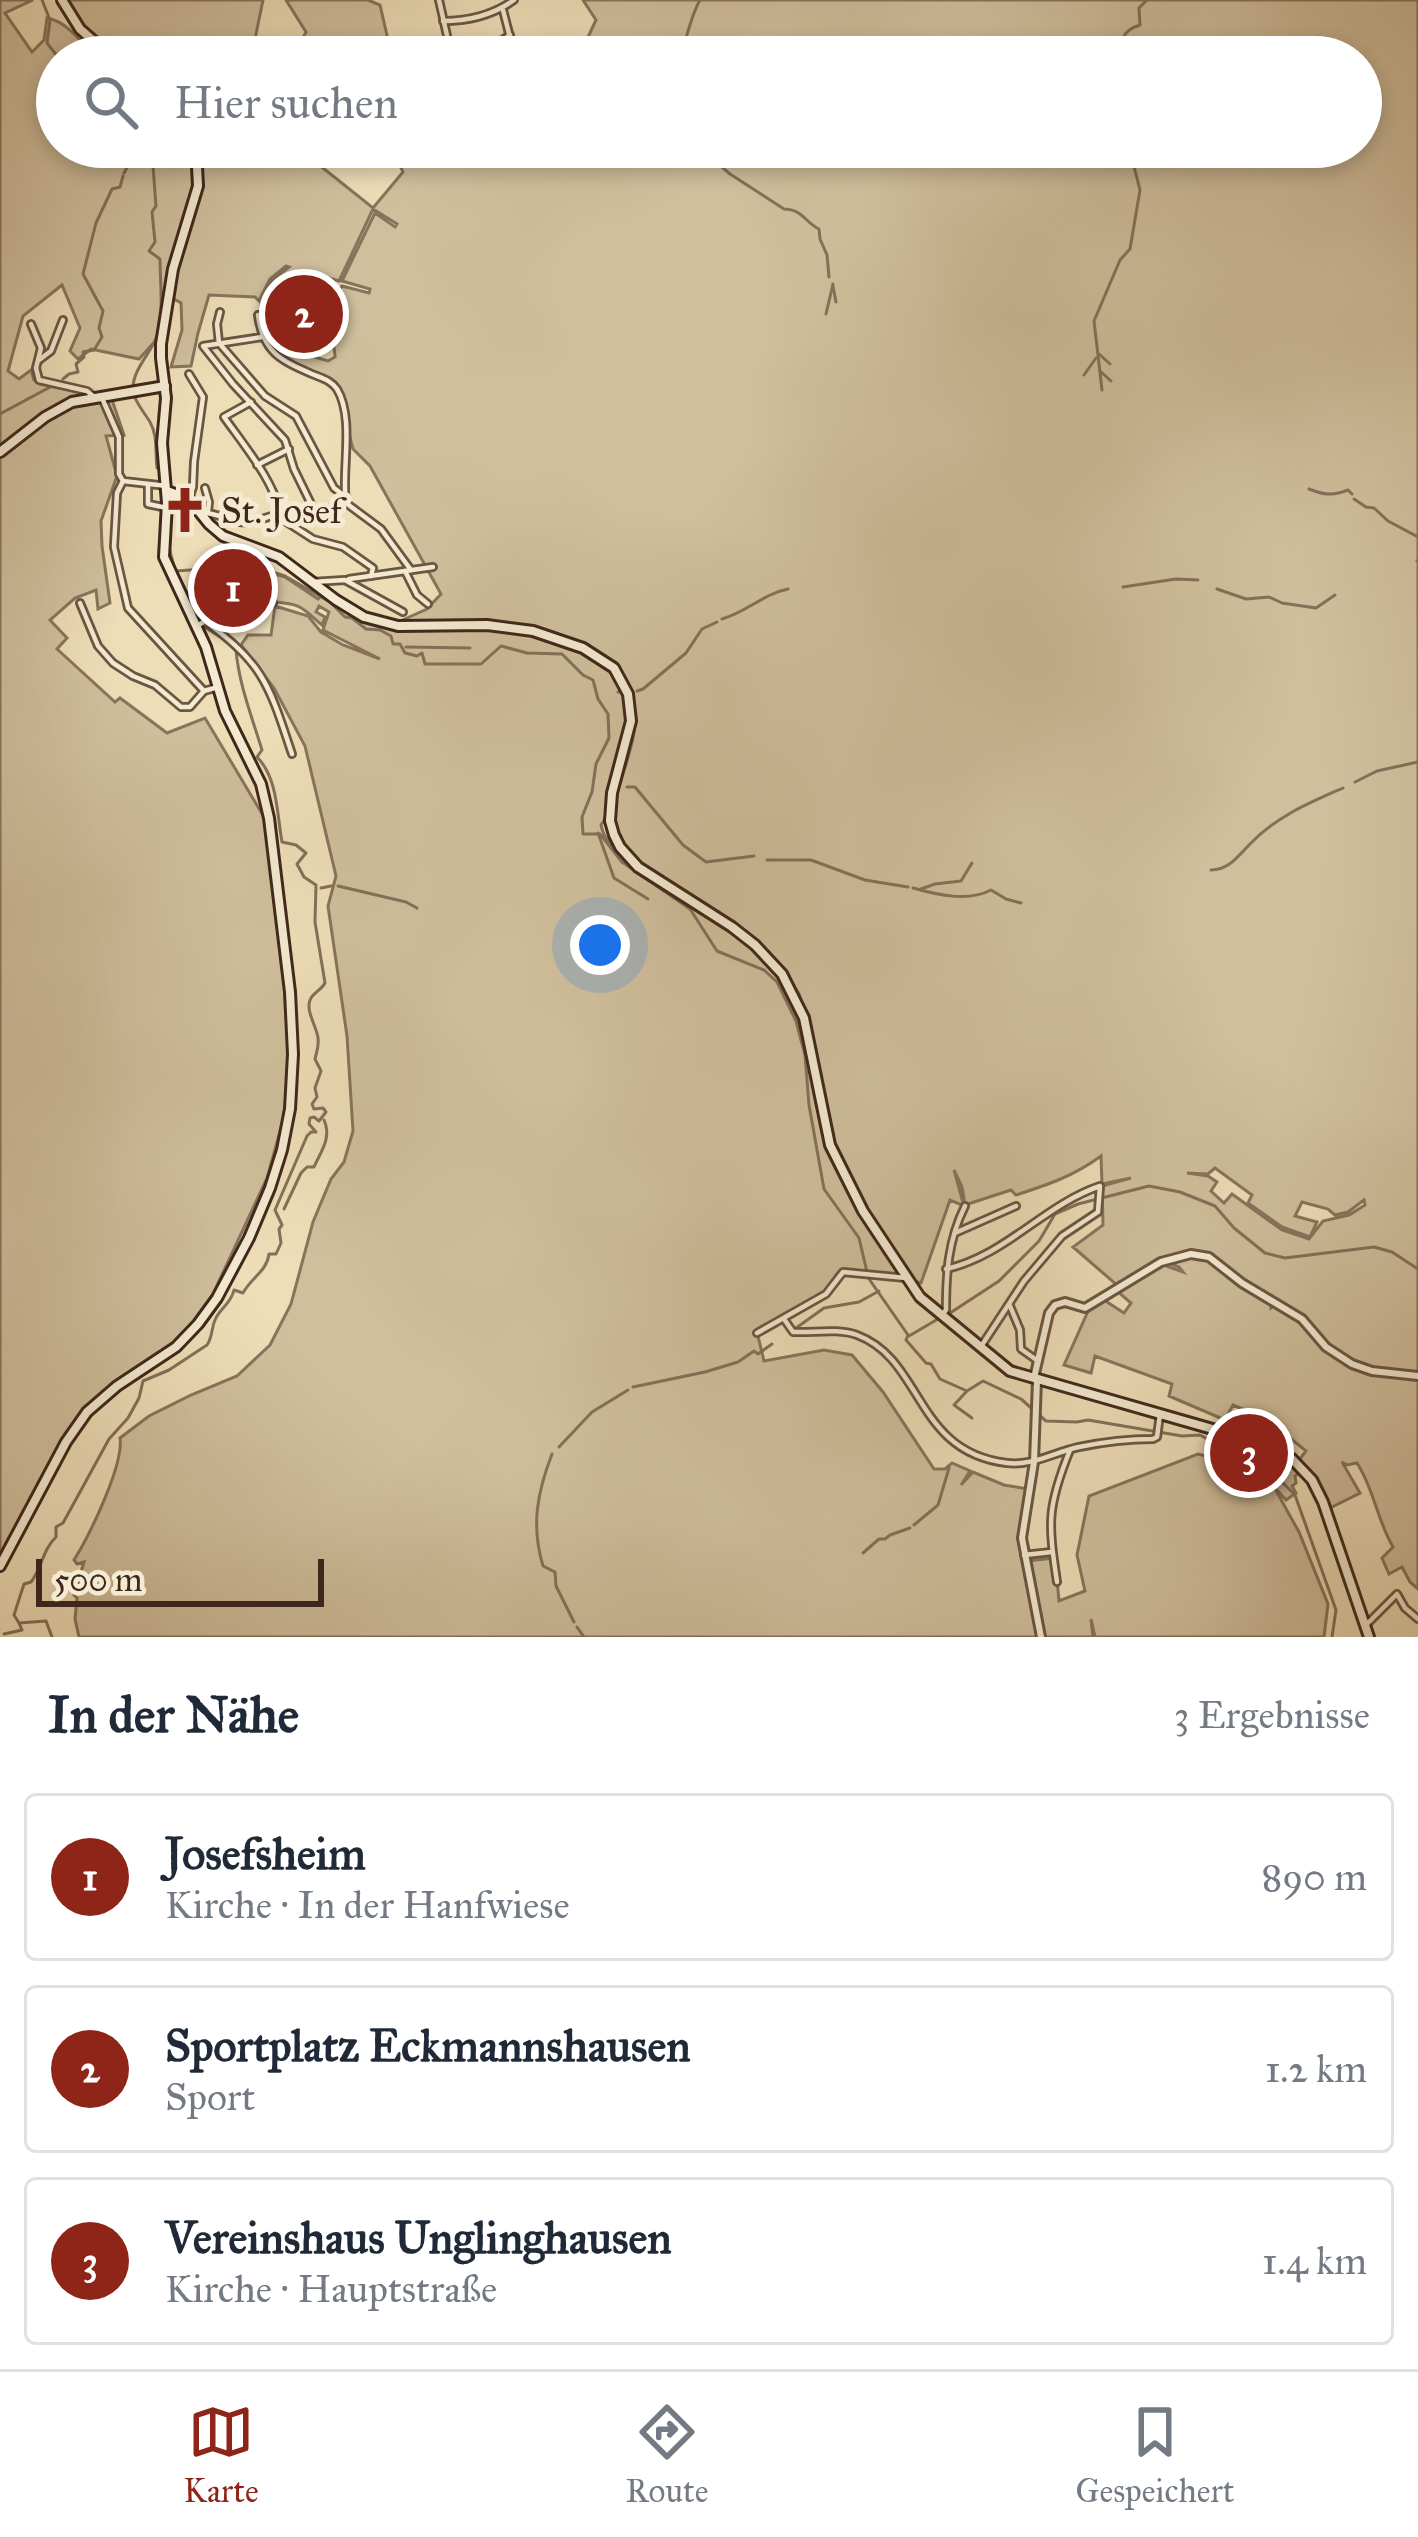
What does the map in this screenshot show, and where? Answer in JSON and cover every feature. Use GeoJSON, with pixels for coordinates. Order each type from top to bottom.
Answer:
{"type":"FeatureCollection","features":[{"type":"Feature","properties":{"kind":"main road"},"geometry":{"type":"LineString","coordinates":[[62,0],[88,36]]}},
{"type":"Feature","properties":{"kind":"main road"},"geometry":{"type":"LineString","coordinates":[[0,1566],[87,1412],[176,1347],[217,1298],[249,1238],[282,1150],[292,1095],[292,1024],[281,896],[266,804],[228,718],[202,624],[164,557],[167,488],[162,443],[166,417],[161,344],[173,269],[198,186],[197,168]]}},
{"type":"Feature","properties":{"kind":"main road"},"geometry":{"type":"LineString","coordinates":[[0,452],[72,402],[165,386]]}},
{"type":"Feature","properties":{"kind":"main road"},"geometry":{"type":"LineString","coordinates":[[167,488],[205,512],[209,524],[223,536],[279,557],[355,613],[388,625],[533,631],[583,647],[614,668],[626,688],[631,721],[610,806],[620,848],[638,867],[732,927],[782,974],[804,1018],[830,1145],[863,1211],[905,1278],[940,1316],[1010,1371],[1275,1450],[1303,1468],[1329,1518],[1369,1637]]}},
{"type":"Feature","properties":{"kind":"street"},"geometry":{"type":"LineString","coordinates":[[439,0],[446,36]]}},
{"type":"Feature","properties":{"kind":"street"},"geometry":{"type":"LineString","coordinates":[[442,21],[476,18],[514,0]]}},
{"type":"Feature","properties":{"kind":"street"},"geometry":{"type":"LineString","coordinates":[[502,8],[510,35]]}},
{"type":"Feature","properties":{"kind":"street"},"geometry":{"type":"LineString","coordinates":[[220,312],[219,343],[265,396],[296,416],[334,488],[381,529],[417,595],[428,604]]}},
{"type":"Feature","properties":{"kind":"street"},"geometry":{"type":"LineString","coordinates":[[258,315],[268,348],[337,389],[348,450],[346,500]]}},
{"type":"Feature","properties":{"kind":"street"},"geometry":{"type":"LineString","coordinates":[[39,360],[51,351],[63,320]]}},
{"type":"Feature","properties":{"kind":"street"},"geometry":{"type":"LineString","coordinates":[[31,323],[40,342],[39,380],[97,396],[118,437],[123,481]]}},
{"type":"Feature","properties":{"kind":"street"},"geometry":{"type":"LineString","coordinates":[[262,337],[203,346],[289,448],[314,509]]}},
{"type":"Feature","properties":{"kind":"street"},"geometry":{"type":"LineString","coordinates":[[189,374],[203,398],[190,500]]}},
{"type":"Feature","properties":{"kind":"street"},"geometry":{"type":"LineString","coordinates":[[250,402],[224,417],[257,465],[282,519],[313,539],[336,544],[362,558],[373,568],[371,576]]}},
{"type":"Feature","properties":{"kind":"street"},"geometry":{"type":"LineString","coordinates":[[257,465],[289,448]]}},
{"type":"Feature","properties":{"kind":"street"},"geometry":{"type":"LineString","coordinates":[[123,481],[167,488]]}},
{"type":"Feature","properties":{"kind":"street"},"geometry":{"type":"LineString","coordinates":[[123,481],[117,494],[114,547],[128,608],[204,691]]}},
{"type":"Feature","properties":{"kind":"street"},"geometry":{"type":"LineString","coordinates":[[148,484],[150,506],[167,508]]}},
{"type":"Feature","properties":{"kind":"street"},"geometry":{"type":"LineString","coordinates":[[205,488],[209,502],[205,512],[236,522],[346,500]]}},
{"type":"Feature","properties":{"kind":"street"},"geometry":{"type":"LineString","coordinates":[[312,582],[433,567]]}},
{"type":"Feature","properties":{"kind":"street"},"geometry":{"type":"LineString","coordinates":[[345,580],[403,612]]}},
{"type":"Feature","properties":{"kind":"street"},"geometry":{"type":"LineString","coordinates":[[207,587],[216,614]]}},
{"type":"Feature","properties":{"kind":"street"},"geometry":{"type":"LineString","coordinates":[[80,603],[98,646],[121,669],[155,685],[181,707],[218,687]]}},
{"type":"Feature","properties":{"kind":"street"},"geometry":{"type":"LineString","coordinates":[[273,603],[216,614],[202,624],[242,650],[262,674],[292,754]]}},
{"type":"Feature","properties":{"kind":"street"},"geometry":{"type":"LineString","coordinates":[[946,1269],[1015,1239],[1051,1209],[1100,1186],[1098,1212],[1062,1236],[1024,1281],[979,1348]]}},
{"type":"Feature","properties":{"kind":"street"},"geometry":{"type":"LineString","coordinates":[[940,1316],[946,1310],[946,1269],[965,1206]]}},
{"type":"Feature","properties":{"kind":"street"},"geometry":{"type":"LineString","coordinates":[[954,1234],[1016,1206]]}},
{"type":"Feature","properties":{"kind":"street"},"geometry":{"type":"LineString","coordinates":[[1042,1637],[1022,1538],[1034,1462],[1035,1380],[1049,1313],[1055,1305],[1091,1306],[1148,1268],[1177,1256],[1209,1257],[1302,1319],[1326,1347],[1352,1364],[1418,1376]]}},
{"type":"Feature","properties":{"kind":"street"},"geometry":{"type":"LineString","coordinates":[[757,1333],[826,1294],[843,1272],[905,1278]]}},
{"type":"Feature","properties":{"kind":"street"},"geometry":{"type":"LineString","coordinates":[[1010,1304],[1021,1349],[1038,1361]]}},
{"type":"Feature","properties":{"kind":"street"},"geometry":{"type":"LineString","coordinates":[[784,1319],[793,1332],[844,1332],[866,1339],[895,1365],[952,1443],[1005,1463],[1034,1462],[1130,1439],[1153,1439],[1160,1414]]}},
{"type":"Feature","properties":{"kind":"street"},"geometry":{"type":"LineString","coordinates":[[1057,1582],[1049,1520],[1070,1450]]}},
{"type":"Feature","properties":{"kind":"street"},"geometry":{"type":"LineString","coordinates":[[1024,1555],[1052,1552]]}},
{"type":"Feature","properties":{"kind":"street"},"geometry":{"type":"LineString","coordinates":[[1365,1626],[1397,1594],[1418,1619]]}},
{"type":"Feature","properties":{"kind":"shaded area"},"geometry":{"type":"Polygon","coordinates":[[[0,0],[33,0],[5,13],[32,52],[36,48],[36,168],[195,168],[196,182],[164,295],[158,338],[139,359],[91,349],[78,359],[70,351],[80,328],[62,285],[23,316],[8,371],[19,379],[31,370],[40,384],[82,396],[46,412],[0,449],[0,0]]]}},
{"type":"Feature","properties":{"kind":"shaded area"},"geometry":{"type":"Polygon","coordinates":[[[67,0],[263,0],[256,36],[91,36],[67,0]]]}},
{"type":"Feature","properties":{"kind":"shaded area"},"geometry":{"type":"Polygon","coordinates":[[[286,0],[368,0],[380,5],[387,36],[304,36],[306,32],[286,0]]]}},
{"type":"Feature","properties":{"kind":"shaded area"},"geometry":{"type":"Polygon","coordinates":[[[583,0],[1418,0],[1418,1589],[1402,1567],[1389,1574],[1382,1558],[1393,1547],[1357,1463],[1342,1462],[1360,1493],[1330,1508],[1299,1460],[1306,1451],[1267,1419],[1233,1405],[1225,1420],[1169,1396],[1172,1384],[1095,1356],[1091,1373],[1064,1365],[1089,1309],[1104,1300],[1124,1313],[1131,1303],[1117,1291],[1161,1264],[1183,1272],[1166,1262],[1193,1256],[1210,1260],[1271,1308],[1275,1305],[1300,1316],[1209,1254],[1177,1255],[1118,1286],[1073,1247],[1103,1225],[1102,1186],[1131,1178],[1102,1184],[1101,1156],[1039,1188],[1016,1195],[1011,1190],[965,1205],[954,1170],[964,1206],[950,1200],[921,1283],[910,1280],[832,1142],[809,1022],[799,994],[777,961],[756,941],[638,861],[624,845],[617,830],[616,799],[634,732],[634,711],[621,676],[593,651],[537,629],[398,622],[427,609],[441,594],[370,466],[353,449],[336,383],[292,361],[267,336],[261,304],[272,280],[289,267],[270,279],[259,301],[209,295],[191,366],[171,367],[182,330],[181,303],[172,298],[201,168],[323,168],[373,208],[403,172],[401,168],[1382,168],[1382,36],[589,36],[596,20],[583,0]],[[373,209],[339,281],[311,273],[281,285],[287,349],[328,361],[335,357],[330,320],[336,296],[342,286],[369,293],[370,289],[342,281],[375,213],[397,224],[373,209]],[[1215,1168],[1208,1174],[1187,1173],[1217,1182],[1211,1191],[1224,1203],[1232,1194],[1282,1230],[1309,1239],[1323,1221],[1349,1215],[1365,1205],[1364,1200],[1335,1215],[1302,1202],[1295,1216],[1317,1222],[1310,1237],[1282,1227],[1248,1203],[1252,1195],[1215,1168]]]}},
{"type":"Feature","properties":{"kind":"shaded area"},"geometry":{"type":"Polygon","coordinates":[[[47,18],[75,36],[45,36],[47,18]]]}},
{"type":"Feature","properties":{"kind":"shaded area"},"geometry":{"type":"Polygon","coordinates":[[[317,285],[322,339],[291,343],[285,288],[317,285]]]}},
{"type":"Feature","properties":{"kind":"shaded area"},"geometry":{"type":"Polygon","coordinates":[[[111,397],[124,435],[106,436],[117,476],[101,521],[110,603],[98,609],[96,590],[75,598],[50,620],[67,638],[57,649],[115,702],[120,698],[167,733],[205,718],[264,817],[282,932],[289,1025],[286,1110],[267,1178],[206,1309],[182,1337],[85,1411],[0,1560],[0,455],[74,403],[111,397]]]}},
{"type":"Feature","properties":{"kind":"shaded area"},"geometry":{"type":"Polygon","coordinates":[[[237,554],[253,557],[258,569],[285,577],[318,599],[324,593],[354,615],[380,626],[483,628],[571,645],[592,655],[621,686],[628,706],[628,733],[601,825],[607,840],[632,866],[742,938],[784,984],[803,1030],[830,1153],[899,1272],[898,1278],[848,1269],[836,1275],[828,1289],[757,1332],[764,1361],[824,1350],[852,1355],[934,1469],[952,1463],[970,1471],[961,1485],[973,1472],[1028,1489],[1019,1540],[1027,1561],[1055,1558],[1059,1601],[1085,1591],[1077,1555],[1089,1496],[1198,1454],[1234,1463],[1273,1485],[1282,1476],[1286,1459],[1302,1471],[1292,1486],[1296,1493],[1286,1500],[1274,1487],[1299,1532],[1328,1604],[1324,1637],[1095,1637],[1091,1619],[1093,1637],[79,1637],[74,1595],[84,1562],[74,1560],[111,1482],[120,1438],[149,1416],[237,1376],[270,1345],[291,1304],[313,1222],[331,1179],[344,1162],[353,1131],[347,1036],[328,906],[336,876],[305,746],[274,688],[241,645],[248,635],[271,635],[275,606],[308,616],[321,632],[380,659],[323,630],[329,612],[319,606],[316,612],[325,617],[322,625],[301,608],[275,602],[274,593],[242,595],[237,578],[220,583],[215,568],[230,564],[237,554]]]}},
{"type":"Feature","properties":{"kind":"waterway"},"geometry":{"type":"LineString","coordinates":[[42,0],[50,20],[48,36]]}},
{"type":"Feature","properties":{"kind":"waterway"},"geometry":{"type":"LineString","coordinates":[[687,36],[700,0]]}},
{"type":"Feature","properties":{"kind":"waterway"},"geometry":{"type":"LineString","coordinates":[[1124,36],[1140,25],[1139,8],[1147,0]]}},
{"type":"Feature","properties":{"kind":"waterway"},"geometry":{"type":"LineString","coordinates":[[124,173],[127,168]]}},
{"type":"Feature","properties":{"kind":"waterway"},"geometry":{"type":"LineString","coordinates":[[153,168],[155,242],[149,251],[160,259],[161,307],[157,336],[133,388],[154,433],[157,468]]}},
{"type":"Feature","properties":{"kind":"waterway"},"geometry":{"type":"LineString","coordinates":[[723,168],[819,229],[829,277]]}},
{"type":"Feature","properties":{"kind":"waterway"},"geometry":{"type":"LineString","coordinates":[[1102,390],[1094,321],[1120,260],[1130,249],[1140,190],[1134,168]]}},
{"type":"Feature","properties":{"kind":"waterway"},"geometry":{"type":"LineString","coordinates":[[63,379],[78,372],[76,364],[83,352],[94,350],[102,337],[103,311],[83,274],[96,223],[123,176]]}},
{"type":"Feature","properties":{"kind":"waterway"},"geometry":{"type":"LineString","coordinates":[[826,314],[833,284]]}},
{"type":"Feature","properties":{"kind":"waterway"},"geometry":{"type":"LineString","coordinates":[[833,286],[836,302]]}},
{"type":"Feature","properties":{"kind":"waterway"},"geometry":{"type":"LineString","coordinates":[[1099,354],[1110,364]]}},
{"type":"Feature","properties":{"kind":"waterway"},"geometry":{"type":"LineString","coordinates":[[1084,375],[1096,358]]}},
{"type":"Feature","properties":{"kind":"waterway"},"geometry":{"type":"LineString","coordinates":[[1100,371],[1111,381]]}},
{"type":"Feature","properties":{"kind":"waterway"},"geometry":{"type":"LineString","coordinates":[[0,414],[52,386]]}},
{"type":"Feature","properties":{"kind":"waterway"},"geometry":{"type":"LineString","coordinates":[[1309,489],[1352,494]]}},
{"type":"Feature","properties":{"kind":"waterway"},"geometry":{"type":"LineString","coordinates":[[1354,499],[1418,537]]}},
{"type":"Feature","properties":{"kind":"waterway"},"geometry":{"type":"LineString","coordinates":[[169,534],[173,500]]}},
{"type":"Feature","properties":{"kind":"waterway"},"geometry":{"type":"LineString","coordinates":[[168,544],[175,570],[203,626],[225,640]]}},
{"type":"Feature","properties":{"kind":"waterway"},"geometry":{"type":"LineString","coordinates":[[177,571],[202,569],[210,561],[229,564],[238,553],[254,556],[260,568],[285,576],[366,629],[391,636],[405,653],[422,653],[425,664],[481,664],[501,646],[562,654],[593,680],[608,714],[609,738],[596,764],[582,817],[583,834],[600,834],[622,862],[690,909],[717,951],[764,970],[777,982],[796,1021],[805,1055],[824,1189],[859,1238],[867,1272]]}},
{"type":"Feature","properties":{"kind":"waterway"},"geometry":{"type":"LineString","coordinates":[[1123,587],[1198,580]]}},
{"type":"Feature","properties":{"kind":"waterway"},"geometry":{"type":"LineString","coordinates":[[722,619],[788,589]]}},
{"type":"Feature","properties":{"kind":"waterway"},"geometry":{"type":"LineString","coordinates":[[1217,589],[1246,599],[1269,597],[1316,608],[1335,595]]}},
{"type":"Feature","properties":{"kind":"waterway"},"geometry":{"type":"LineString","coordinates":[[637,691],[686,653],[702,629],[717,622]]}},
{"type":"Feature","properties":{"kind":"waterway"},"geometry":{"type":"LineString","coordinates":[[406,647],[470,648]]}},
{"type":"Feature","properties":{"kind":"waterway"},"geometry":{"type":"LineString","coordinates":[[52,1637],[46,1621],[19,1623],[14,1615],[24,1584],[35,1577],[56,1537],[56,1527],[63,1523],[109,1439],[128,1418],[143,1381],[207,1345],[215,1320],[234,1290],[243,1293],[269,1254],[276,1254],[282,1225],[275,1210],[307,1136],[316,1132],[310,1118],[319,1121],[326,1112],[312,1104],[321,1071],[315,1059],[318,1038],[309,1002],[325,983],[315,922],[316,885],[297,864],[306,853],[282,842],[273,786],[257,757],[262,750],[236,650]]}},
{"type":"Feature","properties":{"kind":"waterway"},"geometry":{"type":"LineString","coordinates":[[1355,782],[1377,771],[1418,762]]}},
{"type":"Feature","properties":{"kind":"waterway"},"geometry":{"type":"LineString","coordinates":[[627,787],[635,787],[683,845],[706,862],[754,856]]}},
{"type":"Feature","properties":{"kind":"waterway"},"geometry":{"type":"LineString","coordinates":[[1211,870],[1228,865],[1282,818],[1343,788]]}},
{"type":"Feature","properties":{"kind":"waterway"},"geometry":{"type":"LineString","coordinates":[[598,833],[614,878],[648,899]]}},
{"type":"Feature","properties":{"kind":"waterway"},"geometry":{"type":"LineString","coordinates":[[767,860],[811,860],[865,880],[908,887]]}},
{"type":"Feature","properties":{"kind":"waterway"},"geometry":{"type":"LineString","coordinates":[[921,889],[961,881],[972,863]]}},
{"type":"Feature","properties":{"kind":"waterway"},"geometry":{"type":"LineString","coordinates":[[321,888],[331,886]]}},
{"type":"Feature","properties":{"kind":"waterway"},"geometry":{"type":"LineString","coordinates":[[338,886],[417,908]]}},
{"type":"Feature","properties":{"kind":"waterway"},"geometry":{"type":"LineString","coordinates":[[913,888],[963,896],[991,890],[1021,903]]}},
{"type":"Feature","properties":{"kind":"waterway"},"geometry":{"type":"LineString","coordinates":[[284,1209],[301,1173],[314,1167],[322,1150],[327,1133],[324,1120]]}},
{"type":"Feature","properties":{"kind":"waterway"},"geometry":{"type":"LineString","coordinates":[[947,1315],[999,1281],[1039,1241],[1055,1214],[1149,1186],[1215,1206],[1265,1253],[1285,1258],[1374,1247],[1418,1269]]}},
{"type":"Feature","properties":{"kind":"waterway"},"geometry":{"type":"LineString","coordinates":[[867,1276],[908,1335],[906,1340],[940,1379],[967,1391],[983,1381],[1021,1399],[1046,1421],[1088,1420],[1200,1435],[1276,1476],[1295,1495],[1336,1610],[1332,1637]]}},
{"type":"Feature","properties":{"kind":"waterway"},"geometry":{"type":"LineString","coordinates":[[796,1328],[824,1308],[859,1302],[879,1291]]}},
{"type":"Feature","properties":{"kind":"waterway"},"geometry":{"type":"LineString","coordinates":[[909,1336],[938,1319]]}},
{"type":"Feature","properties":{"kind":"waterway"},"geometry":{"type":"LineString","coordinates":[[633,1387],[738,1362],[772,1344]]}},
{"type":"Feature","properties":{"kind":"waterway"},"geometry":{"type":"LineString","coordinates":[[559,1447],[592,1412],[628,1390]]}},
{"type":"Feature","properties":{"kind":"waterway"},"geometry":{"type":"LineString","coordinates":[[966,1392],[954,1405],[972,1418]]}},
{"type":"Feature","properties":{"kind":"waterway"},"geometry":{"type":"LineString","coordinates":[[552,1454],[539,1496],[537,1537],[543,1566],[555,1572],[556,1586],[574,1622]]}},
{"type":"Feature","properties":{"kind":"waterway"},"geometry":{"type":"LineString","coordinates":[[914,1525],[938,1505],[949,1468]]}},
{"type":"Feature","properties":{"kind":"waterway"},"geometry":{"type":"LineString","coordinates":[[863,1553],[879,1539],[910,1528]]}},
{"type":"Feature","properties":{"kind":"waterway"},"geometry":{"type":"LineString","coordinates":[[4,1634],[22,1630],[19,1623]]}},
{"type":"Feature","properties":{"kind":"waterway"},"geometry":{"type":"LineString","coordinates":[[577,1627],[584,1637]]}},
{"type":"Feature","properties":{"kind":"place","name":"Sportplatz Eckmannshausen"},"geometry":{"type":"Point","coordinates":[304,314]}},
{"type":"Feature","properties":{"kind":"place","name":"St. Josef"},"geometry":{"type":"Point","coordinates":[185,510]}},
{"type":"Feature","properties":{"kind":"place","name":"Josefsheim"},"geometry":{"type":"Point","coordinates":[233,588]}},
{"type":"Feature","properties":{"kind":"place","name":"Vereinshaus Unglinghausen"},"geometry":{"type":"Point","coordinates":[1249,1453]}}]}
